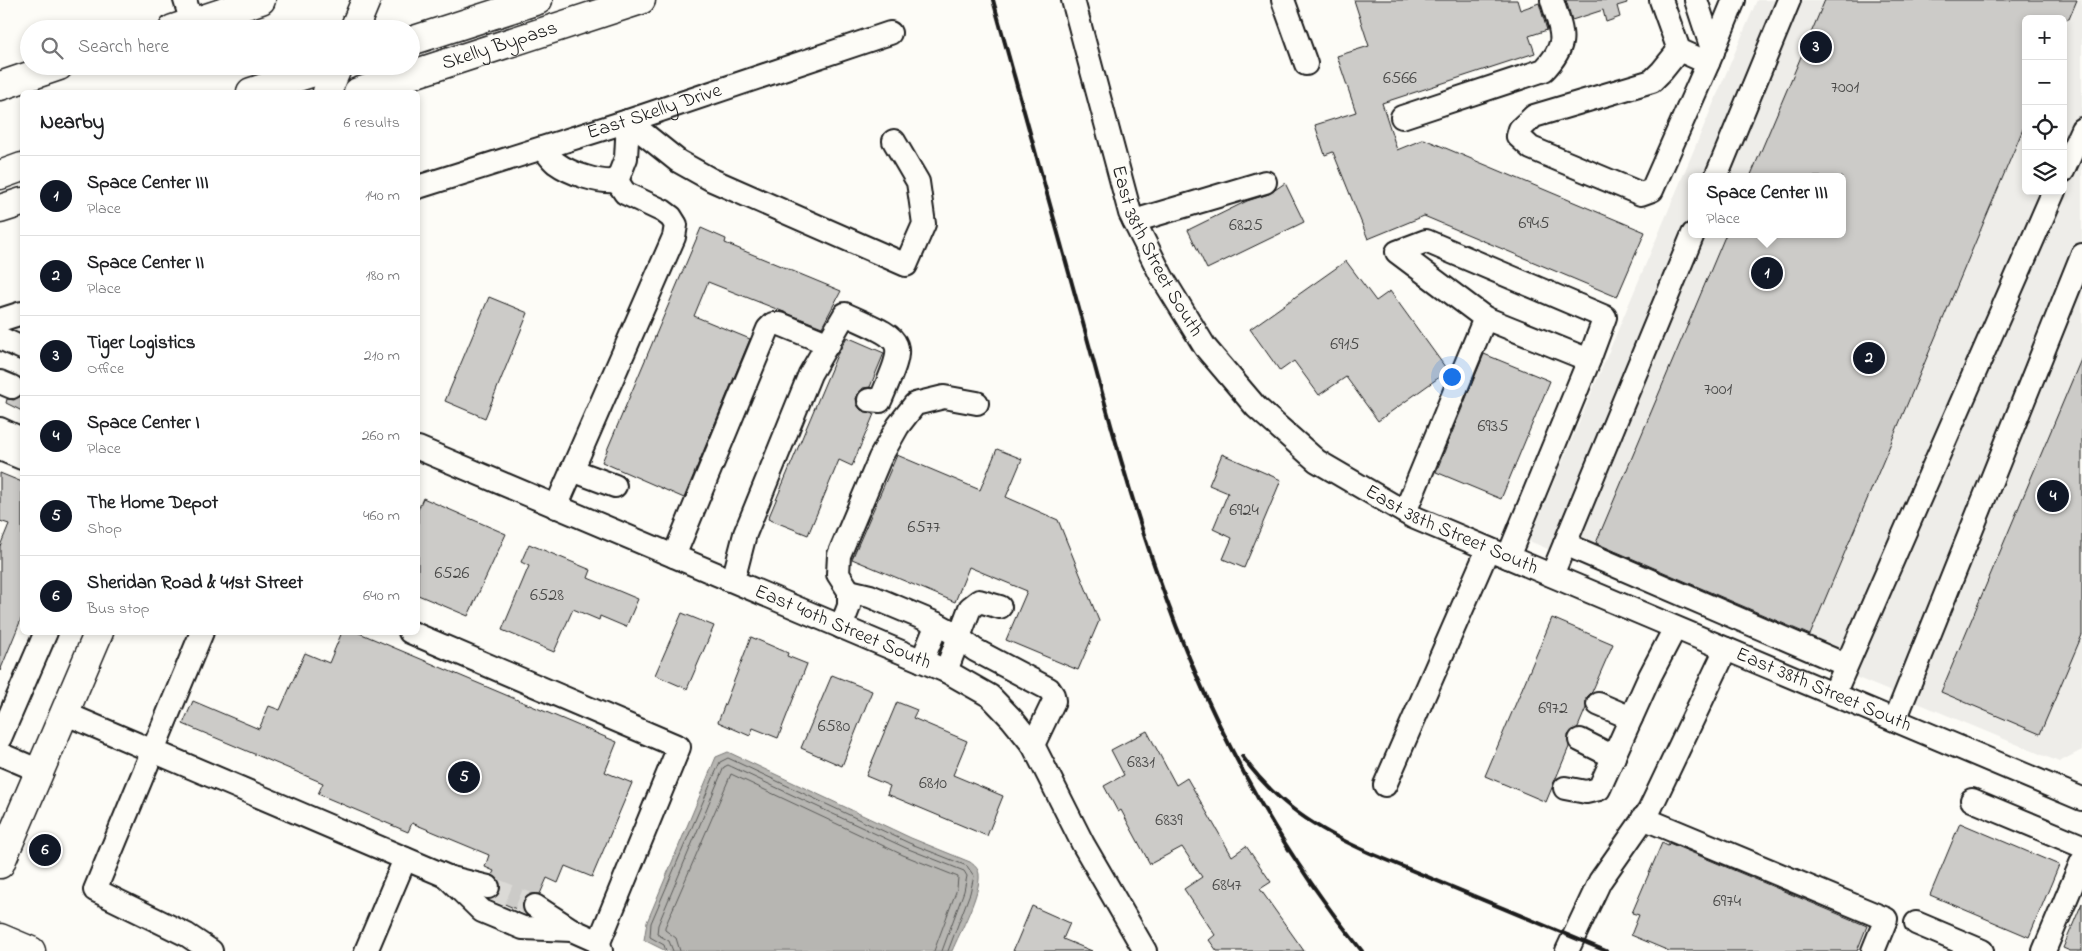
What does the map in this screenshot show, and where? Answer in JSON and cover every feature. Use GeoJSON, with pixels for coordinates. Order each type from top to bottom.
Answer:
{"type":"FeatureCollection","features":[{"type":"Feature","properties":{"kind":"main road"},"geometry":{"type":"LineString","coordinates":[[183,17],[261,0]]}},
{"type":"Feature","properties":{"kind":"main road"},"geometry":{"type":"LineString","coordinates":[[358,20],[366,0]]}},
{"type":"Feature","properties":{"kind":"main road"},"geometry":{"type":"LineString","coordinates":[[475,21],[526,0]]}},
{"type":"Feature","properties":{"kind":"main road","name":"Skelly Bypass"},"geometry":{"type":"LineString","coordinates":[[420,38],[538,0]]}},
{"type":"Feature","properties":{"kind":"main road","name":"Skelly Bypass"},"geometry":{"type":"LineString","coordinates":[[420,72],[641,0]]}},
{"type":"Feature","properties":{"kind":"main road"},"geometry":{"type":"LineString","coordinates":[[0,86],[32,75]]}},
{"type":"Feature","properties":{"kind":"main road"},"geometry":{"type":"LineString","coordinates":[[257,90],[305,75]]}},
{"type":"Feature","properties":{"kind":"main road"},"geometry":{"type":"LineString","coordinates":[[328,90],[334,75]]}},
{"type":"Feature","properties":{"kind":"main road","name":"Skelly Bypass"},"geometry":{"type":"LineString","coordinates":[[364,90],[411,75]]}},
{"type":"Feature","properties":{"kind":"main road"},"geometry":{"type":"LineString","coordinates":[[0,175],[20,168]]}},
{"type":"Feature","properties":{"kind":"main road"},"geometry":{"type":"LineString","coordinates":[[0,209],[20,203]]}},
{"type":"Feature","properties":{"kind":"main road"},"geometry":{"type":"LineString","coordinates":[[0,864],[98,635]]}},
{"type":"Feature","properties":{"kind":"main road"},"geometry":{"type":"LineString","coordinates":[[0,938],[31,951]]}},
{"type":"Feature","properties":{"kind":"street","name":"East 38th Street South"},"geometry":{"type":"LineString","coordinates":[[1073,0],[1134,221],[1162,277],[1205,347],[1256,407],[1317,461],[1405,512],[1498,553],[1895,720],[2081,795]]}},
{"type":"Feature","properties":{"kind":"street"},"geometry":{"type":"LineString","coordinates":[[1283,0],[1306,64]]}},
{"type":"Feature","properties":{"kind":"street"},"geometry":{"type":"LineString","coordinates":[[1402,116],[1544,70],[1559,54],[1562,34],[1552,0]]}},
{"type":"Feature","properties":{"kind":"street"},"geometry":{"type":"LineString","coordinates":[[1661,0],[1679,50]]}},
{"type":"Feature","properties":{"kind":"street"},"geometry":{"type":"LineString","coordinates":[[1696,0],[1711,57]]}},
{"type":"Feature","properties":{"kind":"street"},"geometry":{"type":"LineString","coordinates":[[1718,173],[1789,0]]}},
{"type":"Feature","properties":{"kind":"street"},"geometry":{"type":"LineString","coordinates":[[1679,50],[1652,80],[1534,116],[1520,129],[1518,136],[1531,148],[1641,194],[1647,194],[1652,190],[1711,57],[1729,4]]}},
{"type":"Feature","properties":{"kind":"street","name":"East Skelly Drive"},"geometry":{"type":"LineString","coordinates":[[420,186],[628,121],[890,33]]}},
{"type":"Feature","properties":{"kind":"street"},"geometry":{"type":"LineString","coordinates":[[1679,50],[1711,57]]}},
{"type":"Feature","properties":{"kind":"street"},"geometry":{"type":"LineString","coordinates":[[628,121],[678,161],[712,180],[906,265],[924,224],[918,182],[894,141]]}},
{"type":"Feature","properties":{"kind":"street"},"geometry":{"type":"LineString","coordinates":[[617,181],[626,158],[628,121]]}},
{"type":"Feature","properties":{"kind":"street"},"geometry":{"type":"LineString","coordinates":[[2067,162],[2082,129]]}},
{"type":"Feature","properties":{"kind":"street"},"geometry":{"type":"LineString","coordinates":[[543,148],[556,163],[568,170],[610,182],[617,181]]}},
{"type":"Feature","properties":{"kind":"street"},"geometry":{"type":"LineString","coordinates":[[556,507],[674,237],[676,225],[671,217],[663,211],[625,193],[617,181]]}},
{"type":"Feature","properties":{"kind":"street"},"geometry":{"type":"LineString","coordinates":[[1134,221],[1266,182]]}},
{"type":"Feature","properties":{"kind":"street"},"geometry":{"type":"LineString","coordinates":[[1834,694],[2052,195]]}},
{"type":"Feature","properties":{"kind":"street"},"geometry":{"type":"LineString","coordinates":[[1552,575],[1691,238]]}},
{"type":"Feature","properties":{"kind":"street"},"geometry":{"type":"LineString","coordinates":[[1385,786],[1589,360],[1605,317],[1426,241],[1397,252],[1485,318],[1589,360]]}},
{"type":"Feature","properties":{"kind":"street"},"geometry":{"type":"LineString","coordinates":[[1895,720],[2082,255]]}},
{"type":"Feature","properties":{"kind":"street"},"geometry":{"type":"LineString","coordinates":[[0,320],[20,314]]}},
{"type":"Feature","properties":{"kind":"street"},"geometry":{"type":"LineString","coordinates":[[729,580],[736,569],[744,534],[810,374],[845,314],[889,334],[898,346],[898,359],[880,401],[869,400]]}},
{"type":"Feature","properties":{"kind":"street"},"geometry":{"type":"LineString","coordinates":[[1405,512],[1485,318]]}},
{"type":"Feature","properties":{"kind":"street"},"geometry":{"type":"LineString","coordinates":[[674,556],[768,328],[773,324],[780,324],[829,344]]}},
{"type":"Feature","properties":{"kind":"street"},"geometry":{"type":"LineString","coordinates":[[0,338],[20,347]]}},
{"type":"Feature","properties":{"kind":"street"},"geometry":{"type":"LineString","coordinates":[[841,627],[849,606],[849,591],[838,574],[839,554],[880,458],[898,426],[915,404],[944,397],[977,403]]}},
{"type":"Feature","properties":{"kind":"street"},"geometry":{"type":"LineString","coordinates":[[0,429],[20,438]]}},
{"type":"Feature","properties":{"kind":"street"},"geometry":{"type":"LineString","coordinates":[[0,448],[20,457]]}},
{"type":"Feature","properties":{"kind":"street","name":"East 40th Street South"},"geometry":{"type":"LineString","coordinates":[[420,449],[946,671],[990,696],[1033,745],[1083,844],[1145,951]]}},
{"type":"Feature","properties":{"kind":"street"},"geometry":{"type":"LineString","coordinates":[[572,470],[615,486]]}},
{"type":"Feature","properties":{"kind":"street"},"geometry":{"type":"LineString","coordinates":[[1565,544],[1846,666]]}},
{"type":"Feature","properties":{"kind":"street"},"geometry":{"type":"LineString","coordinates":[[849,591],[870,596],[937,624],[975,650],[1049,689],[1053,695],[1052,707],[1033,745]]}},
{"type":"Feature","properties":{"kind":"street"},"geometry":{"type":"LineString","coordinates":[[946,671],[955,652],[957,637],[970,608],[979,601],[1000,607]]}},
{"type":"Feature","properties":{"kind":"street"},"geometry":{"type":"LineString","coordinates":[[922,662],[937,624]]}},
{"type":"Feature","properties":{"kind":"street"},"geometry":{"type":"LineString","coordinates":[[1566,788],[1586,792],[1599,789],[1650,676],[1675,628]]}},
{"type":"Feature","properties":{"kind":"street"},"geometry":{"type":"LineString","coordinates":[[0,738],[45,635]]}},
{"type":"Feature","properties":{"kind":"street"},"geometry":{"type":"LineString","coordinates":[[201,635],[95,890],[187,935],[211,951]]}},
{"type":"Feature","properties":{"kind":"street"},"geometry":{"type":"LineString","coordinates":[[417,635],[679,746],[600,946],[535,906]]}},
{"type":"Feature","properties":{"kind":"street"},"geometry":{"type":"LineString","coordinates":[[1567,951],[1600,881],[1643,818],[1726,649]]}},
{"type":"Feature","properties":{"kind":"street"},"geometry":{"type":"LineString","coordinates":[[976,687],[992,659]]}},
{"type":"Feature","properties":{"kind":"street"},"geometry":{"type":"LineString","coordinates":[[1598,704],[1631,718]]}},
{"type":"Feature","properties":{"kind":"street"},"geometry":{"type":"LineString","coordinates":[[64,713],[446,876],[488,887]]}},
{"type":"Feature","properties":{"kind":"street"},"geometry":{"type":"LineString","coordinates":[[1580,740],[1614,757]]}},
{"type":"Feature","properties":{"kind":"street"},"geometry":{"type":"LineString","coordinates":[[0,754],[40,771]]}},
{"type":"Feature","properties":{"kind":"street"},"geometry":{"type":"LineString","coordinates":[[1972,800],[2082,846]]}},
{"type":"Feature","properties":{"kind":"street"},"geometry":{"type":"LineString","coordinates":[[1643,818],[1886,919],[1873,951]]}},
{"type":"Feature","properties":{"kind":"street"},"geometry":{"type":"LineString","coordinates":[[366,951],[405,859]]}},
{"type":"Feature","properties":{"kind":"street"},"geometry":{"type":"LineString","coordinates":[[2044,951],[2082,861]]}},
{"type":"Feature","properties":{"kind":"street"},"geometry":{"type":"LineString","coordinates":[[446,876],[482,911],[523,928],[572,930]]}},
{"type":"Feature","properties":{"kind":"street"},"geometry":{"type":"LineString","coordinates":[[1916,923],[1982,951]]}},
{"type":"Feature","properties":{"kind":"shaded area"},"geometry":{"type":"Polygon","coordinates":[[[1757,0],[2082,0],[2082,750],[2059,762],[1529,541],[1757,0]]]}},
{"type":"Feature","properties":{"kind":"water"},"geometry":{"type":"Polygon","coordinates":[[[728,752],[911,838],[973,864],[979,874],[977,892],[952,951],[666,951],[644,940],[647,922],[716,757],[728,752]]]}},
{"type":"Feature","properties":{"kind":"building"},"geometry":{"type":"Polygon","coordinates":[[[1354,0],[1517,0],[1520,10],[1539,3],[1547,30],[1529,36],[1535,53],[1382,103],[1397,150],[1424,139],[1645,232],[1617,297],[1424,216],[1368,239],[1333,152],[1325,155],[1315,125],[1356,112],[1337,56],[1369,46],[1354,0]]]}},
{"type":"Feature","properties":{"kind":"building"},"geometry":{"type":"Polygon","coordinates":[[[1566,0],[1626,0],[1627,3],[1617,6],[1620,17],[1606,22],[1603,10],[1572,20],[1566,0]]]}},
{"type":"Feature","properties":{"kind":"building"},"geometry":{"type":"Polygon","coordinates":[[[1825,0],[2077,0],[2069,19],[2067,19],[2067,15],[2022,15],[2022,132],[1810,635],[1596,543],[1724,238],[1846,238],[1846,173],[1752,173],[1825,0]]]}},
{"type":"Feature","properties":{"kind":"building"},"geometry":{"type":"Polygon","coordinates":[[[1285,183],[1304,222],[1207,269],[1188,230],[1247,201],[1269,194],[1285,183]]]}},
{"type":"Feature","properties":{"kind":"building"},"geometry":{"type":"Polygon","coordinates":[[[701,228],[726,239],[725,243],[841,291],[822,327],[708,282],[694,316],[750,339],[684,498],[602,462],[701,228]]]}},
{"type":"Feature","properties":{"kind":"building"},"geometry":{"type":"Polygon","coordinates":[[[1346,261],[1376,301],[1390,291],[1448,371],[1378,421],[1346,377],[1319,395],[1294,361],[1280,371],[1250,329],[1346,261]]]}},
{"type":"Feature","properties":{"kind":"building"},"geometry":{"type":"Polygon","coordinates":[[[489,297],[528,313],[485,418],[445,401],[489,297]]]}},
{"type":"Feature","properties":{"kind":"building"},"geometry":{"type":"Polygon","coordinates":[[[847,337],[884,353],[870,387],[863,388],[856,398],[857,405],[861,410],[874,414],[852,466],[839,460],[808,535],[768,519],[837,355],[847,337]]]}},
{"type":"Feature","properties":{"kind":"building"},"geometry":{"type":"Polygon","coordinates":[[[1484,354],[1550,381],[1501,499],[1436,472],[1484,354]]]}},
{"type":"Feature","properties":{"kind":"building"},"geometry":{"type":"Polygon","coordinates":[[[2082,357],[2082,635],[2040,734],[1941,692],[2082,357]]]}},
{"type":"Feature","properties":{"kind":"building"},"geometry":{"type":"Polygon","coordinates":[[[20,396],[20,410],[6,403],[7,399],[14,400],[20,396]]]}},
{"type":"Feature","properties":{"kind":"building"},"geometry":{"type":"Polygon","coordinates":[[[997,449],[1022,459],[1006,497],[1058,520],[1099,621],[1078,670],[1006,640],[1027,591],[969,567],[955,602],[852,559],[897,455],[980,490],[997,449]]]}},
{"type":"Feature","properties":{"kind":"building"},"geometry":{"type":"Polygon","coordinates":[[[1222,454],[1281,480],[1244,568],[1223,559],[1232,538],[1213,529],[1228,493],[1209,485],[1222,454]]]}},
{"type":"Feature","properties":{"kind":"building"},"geometry":{"type":"Polygon","coordinates":[[[0,473],[20,481],[20,622],[0,671],[0,546],[9,524],[0,521],[0,473]]]}},
{"type":"Feature","properties":{"kind":"building"},"geometry":{"type":"Polygon","coordinates":[[[423,498],[506,534],[468,616],[420,596],[420,505],[423,498]]]}},
{"type":"Feature","properties":{"kind":"building"},"geometry":{"type":"Polygon","coordinates":[[[529,544],[591,570],[588,578],[638,599],[626,627],[600,616],[599,620],[573,609],[554,652],[502,630],[529,566],[521,562],[529,544]]]}},
{"type":"Feature","properties":{"kind":"building"},"geometry":{"type":"Polygon","coordinates":[[[682,613],[714,626],[687,689],[655,675],[682,613]]]}},
{"type":"Feature","properties":{"kind":"building"},"geometry":{"type":"Polygon","coordinates":[[[1552,618],[1613,644],[1592,692],[1586,698],[1586,708],[1578,727],[1568,735],[1569,747],[1546,802],[1485,776],[1552,618]]]}},
{"type":"Feature","properties":{"kind":"building"},"geometry":{"type":"Polygon","coordinates":[[[341,635],[364,635],[617,742],[605,772],[632,783],[592,877],[565,866],[558,883],[547,878],[540,894],[530,894],[524,898],[523,912],[493,899],[501,891],[501,884],[492,875],[494,871],[485,867],[489,855],[412,823],[408,832],[318,794],[323,783],[183,724],[193,701],[259,729],[269,706],[280,710],[305,653],[329,663],[341,635]]]}},
{"type":"Feature","properties":{"kind":"building"},"geometry":{"type":"Polygon","coordinates":[[[751,637],[788,653],[787,656],[807,664],[778,738],[753,728],[750,736],[718,722],[751,637]]]}},
{"type":"Feature","properties":{"kind":"building"},"geometry":{"type":"Polygon","coordinates":[[[832,675],[872,691],[842,766],[801,748],[832,675]]]}},
{"type":"Feature","properties":{"kind":"building"},"geometry":{"type":"Polygon","coordinates":[[[897,702],[917,710],[913,718],[967,741],[953,775],[1003,796],[987,836],[887,794],[890,786],[866,776],[897,702]]]}},
{"type":"Feature","properties":{"kind":"building"},"geometry":{"type":"Polygon","coordinates":[[[1147,731],[1176,785],[1187,778],[1232,856],[1246,846],[1271,882],[1260,889],[1304,951],[1217,951],[1209,940],[1215,935],[1184,889],[1202,877],[1182,847],[1150,864],[1121,810],[1118,812],[1104,786],[1124,775],[1111,750],[1147,731]]]}},
{"type":"Feature","properties":{"kind":"building"},"geometry":{"type":"Polygon","coordinates":[[[1960,823],[2059,865],[2029,937],[1930,895],[1960,823]]]}},
{"type":"Feature","properties":{"kind":"building"},"geometry":{"type":"Polygon","coordinates":[[[1662,843],[1668,846],[1669,843],[1867,926],[1857,951],[1669,951],[1631,935],[1639,915],[1632,913],[1662,843]]]}},
{"type":"Feature","properties":{"kind":"building"},"geometry":{"type":"Polygon","coordinates":[[[2082,903],[2082,951],[2070,951],[2063,948],[2082,903]]]}},
{"type":"Feature","properties":{"kind":"building"},"geometry":{"type":"Polygon","coordinates":[[[1032,906],[1070,923],[1063,939],[1092,951],[1013,951],[1032,906]]]}},
{"type":"Feature","properties":{"kind":"tunnel"},"geometry":{"type":"LineString","coordinates":[[488,887],[535,906]]}},
{"type":"Feature","properties":{"kind":"railway"},"geometry":{"type":"LineString","coordinates":[[993,0],[1120,456],[1138,516],[1176,626],[1219,725],[1270,820],[1299,865],[1362,951]]}},
{"type":"Feature","properties":{"kind":"railway"},"geometry":{"type":"LineString","coordinates":[[1242,756],[1269,788],[1299,814],[1350,844],[1606,951]]}},
{"type":"Feature","properties":{"kind":"place","name":"Tiger Logistics"},"geometry":{"type":"Point","coordinates":[1816,47]}},
{"type":"Feature","properties":{"kind":"place","name":"Space Center III"},"geometry":{"type":"Point","coordinates":[1767,273]}},
{"type":"Feature","properties":{"kind":"place","name":"Space Center II"},"geometry":{"type":"Point","coordinates":[1869,358]}},
{"type":"Feature","properties":{"kind":"place","name":"Space Center I"},"geometry":{"type":"Point","coordinates":[2053,496]}},
{"type":"Feature","properties":{"kind":"place","name":"The Home Depot"},"geometry":{"type":"Point","coordinates":[464,777]}},
{"type":"Feature","properties":{"kind":"place","name":"Sheridan Road & 41st Street"},"geometry":{"type":"Point","coordinates":[45,850]}}]}
